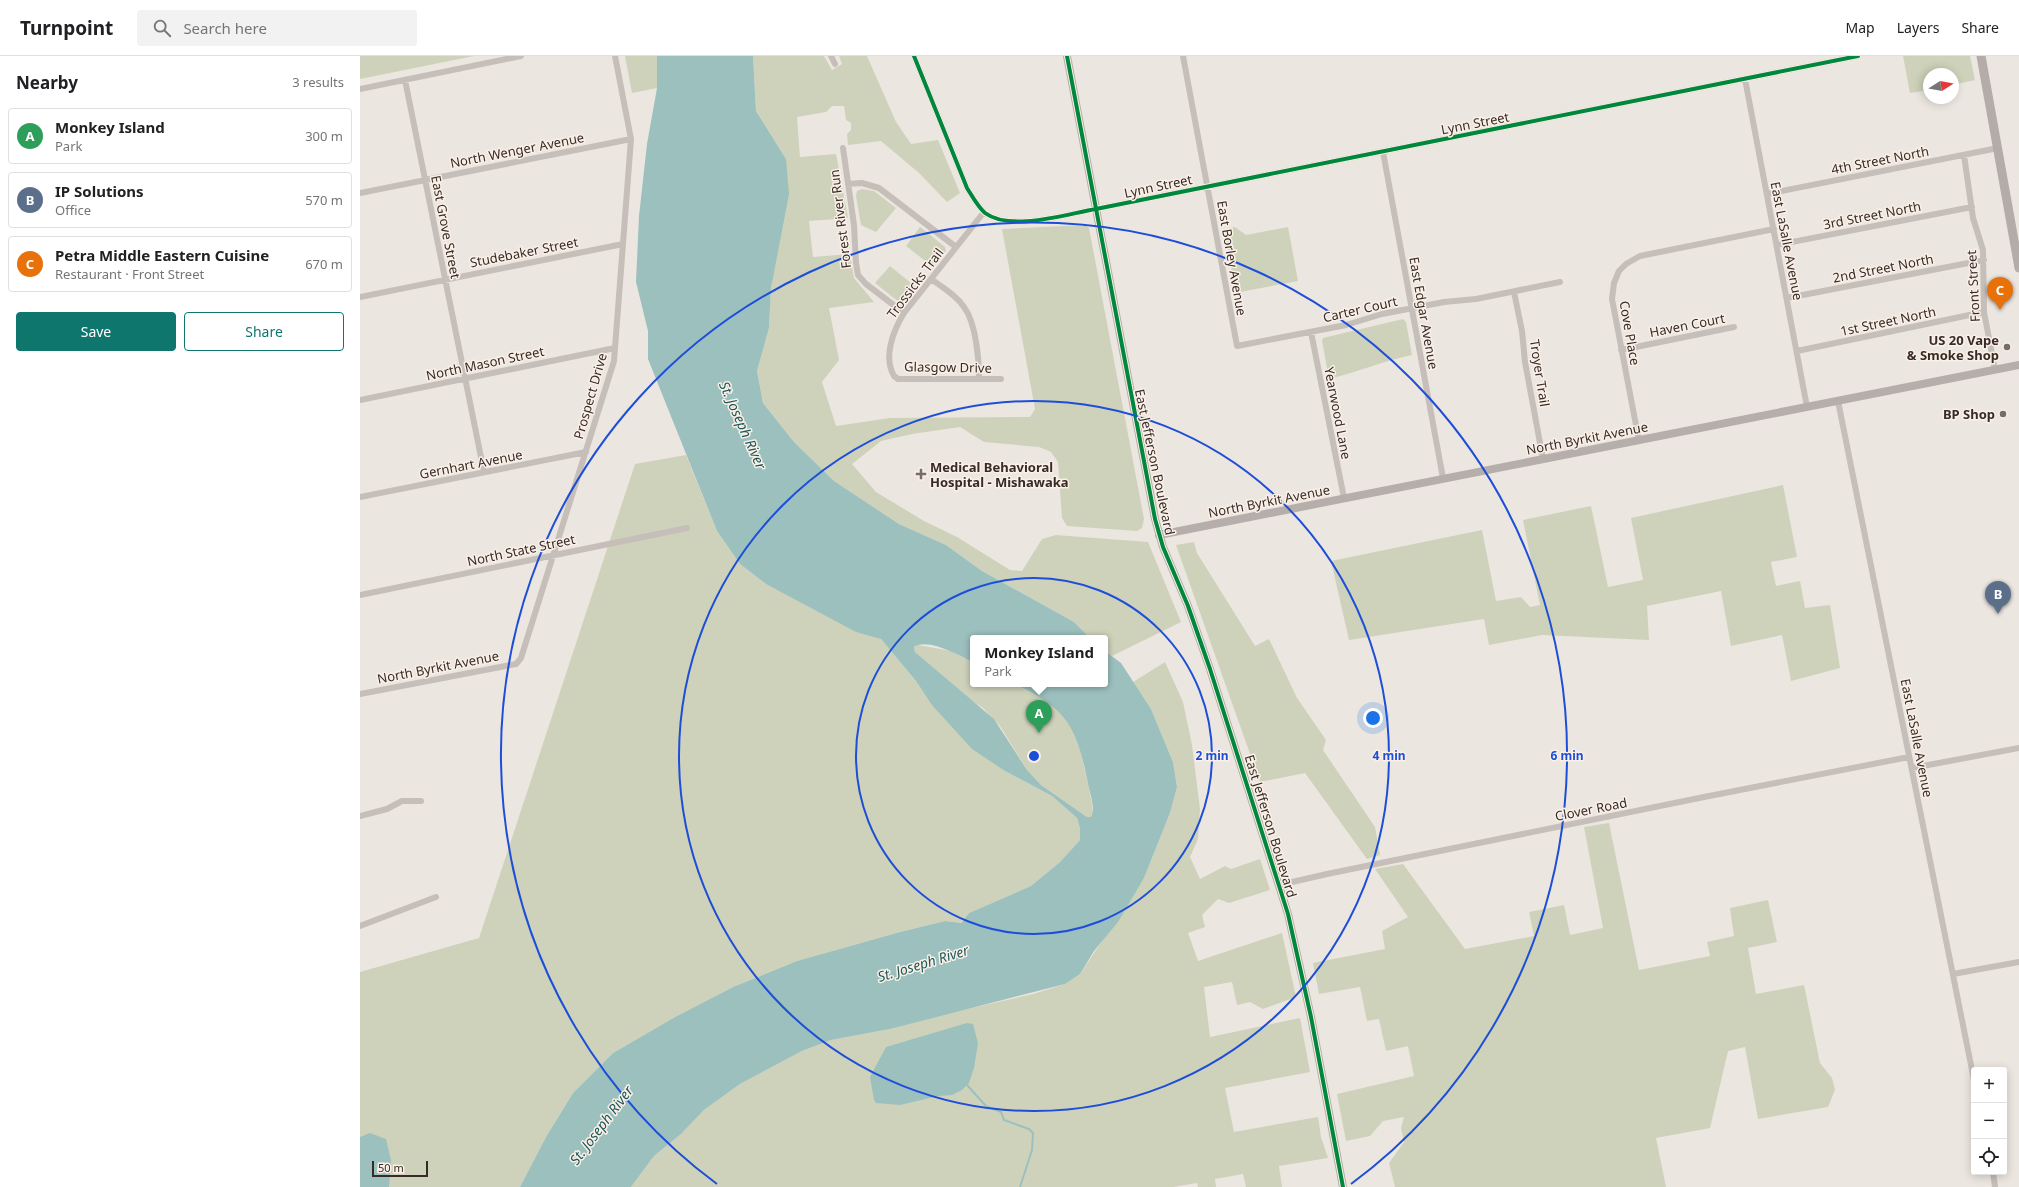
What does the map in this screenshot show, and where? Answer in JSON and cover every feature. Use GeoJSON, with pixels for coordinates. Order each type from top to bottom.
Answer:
{"type":"FeatureCollection","features":[{"type":"Feature","properties":{"kind":"main road"},"geometry":{"type":"LineString","coordinates":[[1982,56],[2019,268]]}},
{"type":"Feature","properties":{"kind":"street"},"geometry":{"type":"LineString","coordinates":[[360,89],[521,56]]}},
{"type":"Feature","properties":{"kind":"street","name":"Prospect Drive"},"geometry":{"type":"LineString","coordinates":[[520,662],[611,373],[615,348],[631,138],[615,56]]}},
{"type":"Feature","properties":{"kind":"street"},"geometry":{"type":"LineString","coordinates":[[831,56],[835,64]]}},
{"type":"Feature","properties":{"kind":"street"},"geometry":{"type":"LineString","coordinates":[[914,56],[967,188],[984,212]]}},
{"type":"Feature","properties":{"kind":"street","name":"East Jefferson Boulevard"},"geometry":{"type":"LineString","coordinates":[[1067,56],[1159,535],[1188,606],[1210,669],[1288,914],[1302,973],[1343,1187]]}},
{"type":"Feature","properties":{"kind":"street","name":"East Borley Avenue"},"geometry":{"type":"LineString","coordinates":[[1183,56],[1237,346]]}},
{"type":"Feature","properties":{"kind":"street","name":"Lynn Street"},"geometry":{"type":"LineString","coordinates":[[984,212],[994,218],[1017,222],[1096,209],[1858,56]]}},
{"type":"Feature","properties":{"kind":"street","name":"East LaSalle Avenue"},"geometry":{"type":"LineString","coordinates":[[1745,79],[1807,407]]}},
{"type":"Feature","properties":{"kind":"street","name":"East Grove Street"},"geometry":{"type":"LineString","coordinates":[[405,80],[484,472]]}},
{"type":"Feature","properties":{"kind":"street","name":"North Wenger Avenue"},"geometry":{"type":"LineString","coordinates":[[360,193],[631,138]]}},
{"type":"Feature","properties":{"kind":"street","name":"Forest River Run"},"geometry":{"type":"LineString","coordinates":[[842,148],[854,225],[858,274],[866,284],[904,314]]}},
{"type":"Feature","properties":{"kind":"street","name":"4th Street North"},"geometry":{"type":"LineString","coordinates":[[1767,194],[1998,148]]}},
{"type":"Feature","properties":{"kind":"street","name":"East Edgar Avenue"},"geometry":{"type":"LineString","coordinates":[[1383,152],[1443,478]]}},
{"type":"Feature","properties":{"kind":"street","name":"Front Street"},"geometry":{"type":"LineString","coordinates":[[1964,155],[1973,218],[1981,242],[1984,260],[1984,312],[1995,370]]}},
{"type":"Feature","properties":{"kind":"street"},"geometry":{"type":"LineString","coordinates":[[848,184],[862,183],[879,188],[956,247]]}},
{"type":"Feature","properties":{"kind":"street","name":"3rd Street North"},"geometry":{"type":"LineString","coordinates":[[1777,245],[1972,207]]}},
{"type":"Feature","properties":{"kind":"street","name":"Trossicks Trail"},"geometry":{"type":"LineString","coordinates":[[894,376],[891,366],[894,329],[904,314],[984,212]]}},
{"type":"Feature","properties":{"kind":"street","name":"Cove Place"},"geometry":{"type":"LineString","coordinates":[[1640,441],[1613,308],[1613,291],[1616,277],[1626,264],[1640,256],[1774,229]]}},
{"type":"Feature","properties":{"kind":"street","name":"Studebaker Street"},"geometry":{"type":"LineString","coordinates":[[360,296],[623,244]]}},
{"type":"Feature","properties":{"kind":"street","name":"2nd Street North"},"geometry":{"type":"LineString","coordinates":[[1787,298],[1984,260]]}},
{"type":"Feature","properties":{"kind":"street"},"geometry":{"type":"LineString","coordinates":[[931,279],[959,300],[969,314],[979,364],[979,379]]}},
{"type":"Feature","properties":{"kind":"street","name":"Carter Court"},"geometry":{"type":"LineString","coordinates":[[1237,346],[1311,332],[1412,308],[1514,292],[1560,282]]}},
{"type":"Feature","properties":{"kind":"street","name":"Troyer Trail"},"geometry":{"type":"LineString","coordinates":[[1514,292],[1522,331],[1525,362],[1544,459]]}},
{"type":"Feature","properties":{"kind":"street","name":"1st Street North"},"geometry":{"type":"LineString","coordinates":[[1797,351],[1984,312]]}},
{"type":"Feature","properties":{"kind":"street","name":"Haven Court"},"geometry":{"type":"LineString","coordinates":[[1621,350],[1734,327]]}},
{"type":"Feature","properties":{"kind":"street","name":"Yearwood Lane"},"geometry":{"type":"LineString","coordinates":[[1311,332],[1344,498]]}},
{"type":"Feature","properties":{"kind":"street","name":"North Mason Street"},"geometry":{"type":"LineString","coordinates":[[360,400],[615,348]]}},
{"type":"Feature","properties":{"kind":"street","name":"North Byrkit Avenue"},"geometry":{"type":"LineString","coordinates":[[1159,535],[2019,365]]}},
{"type":"Feature","properties":{"kind":"street","name":"Glasgow Drive"},"geometry":{"type":"LineString","coordinates":[[894,376],[906,379],[1001,379]]}},
{"type":"Feature","properties":{"kind":"street","name":"East LaSalle Avenue"},"geometry":{"type":"LineString","coordinates":[[1838,401],[1971,1067]]}},
{"type":"Feature","properties":{"kind":"street","name":"Gernhart Avenue"},"geometry":{"type":"LineString","coordinates":[[360,497],[586,452]]}},
{"type":"Feature","properties":{"kind":"street","name":"North State Street"},"geometry":{"type":"LineString","coordinates":[[360,595],[687,528]]}},
{"type":"Feature","properties":{"kind":"street","name":"North Byrkit Avenue"},"geometry":{"type":"LineString","coordinates":[[360,694],[520,662]]}},
{"type":"Feature","properties":{"kind":"street"},"geometry":{"type":"LineString","coordinates":[[1912,768],[2019,748]]}},
{"type":"Feature","properties":{"kind":"street","name":"Clover Road"},"geometry":{"type":"LineString","coordinates":[[1279,886],[1334,872],[1704,796],[1909,757]]}},
{"type":"Feature","properties":{"kind":"street"},"geometry":{"type":"LineString","coordinates":[[360,816],[387,809],[402,801],[421,801]]}},
{"type":"Feature","properties":{"kind":"street"},"geometry":{"type":"LineString","coordinates":[[360,926],[436,897]]}},
{"type":"Feature","properties":{"kind":"street"},"geometry":{"type":"LineString","coordinates":[[1953,974],[2019,962]]}},
{"type":"Feature","properties":{"kind":"street"},"geometry":{"type":"LineString","coordinates":[[1993,1175],[1995,1187]]}},
{"type":"Feature","properties":{"kind":"green space"},"geometry":{"type":"Polygon","coordinates":[[[360,56],[474,56],[360,79],[360,56]]]}},
{"type":"Feature","properties":{"kind":"green space"},"geometry":{"type":"Polygon","coordinates":[[[625,56],[657,56],[657,88],[632,93],[625,56]]]}},
{"type":"Feature","properties":{"kind":"green space"},"geometry":{"type":"Polygon","coordinates":[[[753,56],[824,56],[832,70],[842,64],[839,56],[867,56],[896,122],[911,144],[938,140],[960,193],[947,202],[919,173],[881,141],[848,145],[847,134],[851,130],[851,123],[846,120],[844,106],[832,106],[826,112],[797,117],[800,157],[836,154],[848,218],[809,221],[813,257],[850,254],[854,278],[874,302],[829,308],[839,360],[822,382],[836,426],[890,418],[1030,417],[1035,409],[1002,229],[1085,225],[1089,228],[1144,519],[1142,528],[1137,531],[1067,526],[1062,518],[1058,462],[1051,452],[1039,447],[984,442],[960,427],[912,434],[881,441],[852,464],[876,492],[924,521],[957,537],[1010,570],[1022,571],[1042,539],[1056,535],[1148,542],[1181,622],[1112,656],[1108,653],[1108,635],[1087,635],[1074,622],[982,571],[946,545],[899,524],[834,481],[794,442],[763,403],[757,371],[769,328],[771,288],[786,159],[756,111],[753,56]]]}},
{"type":"Feature","properties":{"kind":"green space"},"geometry":{"type":"Polygon","coordinates":[[[1903,56],[1970,56],[1975,80],[1959,84],[1959,68],[1923,68],[1923,91],[1910,93],[1903,56]]]}},
{"type":"Feature","properties":{"kind":"green space"},"geometry":{"type":"Polygon","coordinates":[[[862,189],[874,191],[896,208],[876,232],[861,225],[856,196],[857,191],[862,189]]]}},
{"type":"Feature","properties":{"kind":"green space"},"geometry":{"type":"Polygon","coordinates":[[[920,227],[945,247],[946,251],[933,267],[906,246],[920,227]]]}},
{"type":"Feature","properties":{"kind":"green space"},"geometry":{"type":"Polygon","coordinates":[[[1235,227],[1246,235],[1288,227],[1298,281],[1240,292],[1235,290],[1225,229],[1235,227]]]}},
{"type":"Feature","properties":{"kind":"green space"},"geometry":{"type":"Polygon","coordinates":[[[890,266],[917,288],[905,302],[899,302],[875,283],[890,266]]]}},
{"type":"Feature","properties":{"kind":"green space"},"geometry":{"type":"Polygon","coordinates":[[[1403,319],[1406,322],[1412,355],[1329,379],[1322,341],[1323,338],[1403,319]]]}},
{"type":"Feature","properties":{"kind":"green space"},"geometry":{"type":"Polygon","coordinates":[[[686,455],[717,531],[740,564],[766,584],[881,639],[916,681],[931,704],[1005,771],[1052,796],[1077,818],[1080,828],[1080,840],[1060,862],[1031,886],[969,913],[960,923],[945,921],[797,961],[733,987],[675,1017],[613,1053],[573,1093],[546,1137],[520,1187],[360,1187],[360,972],[479,938],[635,464],[686,455]]]}},
{"type":"Feature","properties":{"kind":"green space"},"geometry":{"type":"Polygon","coordinates":[[[1783,485],[1797,557],[1771,562],[1776,586],[1800,581],[1805,608],[1830,605],[1840,668],[1791,681],[1782,635],[1731,646],[1721,591],[1647,606],[1649,640],[1542,635],[1489,645],[1484,619],[1349,640],[1331,561],[1482,530],[1496,601],[1521,597],[1530,607],[1540,605],[1523,520],[1591,506],[1608,587],[1643,580],[1631,518],[1783,485]]]}},
{"type":"Feature","properties":{"kind":"green space"},"geometry":{"type":"Polygon","coordinates":[[[1194,542],[1197,553],[1255,646],[1269,639],[1297,698],[1326,740],[1323,750],[1375,827],[1380,855],[1367,859],[1305,773],[1260,782],[1176,545],[1194,542]]]}},
{"type":"Feature","properties":{"kind":"green space"},"geometry":{"type":"Polygon","coordinates":[[[918,645],[952,651],[970,660],[970,687],[1021,687],[1041,698],[1057,710],[1070,724],[1078,739],[1092,803],[1093,814],[1091,817],[1087,817],[1041,785],[1027,770],[1000,726],[983,708],[971,700],[915,652],[914,647],[918,645]]]}},
{"type":"Feature","properties":{"kind":"green space"},"geometry":{"type":"Polygon","coordinates":[[[1165,662],[1183,702],[1192,745],[1200,809],[1198,839],[1190,857],[1200,879],[1225,866],[1231,869],[1260,859],[1270,890],[1229,903],[1218,899],[1202,915],[1205,927],[1188,933],[1198,961],[1282,933],[1296,997],[1263,1009],[1250,1002],[1237,1005],[1232,982],[1204,987],[1210,1037],[1300,1018],[1310,1072],[1225,1088],[1234,1132],[1318,1117],[1321,1137],[1328,1158],[1279,1166],[1282,1187],[1246,1187],[1243,1174],[1215,1179],[1216,1187],[1198,1187],[1197,1183],[1173,1187],[631,1187],[654,1156],[681,1134],[704,1110],[740,1084],[802,1051],[831,1040],[890,1029],[932,1017],[1033,994],[1065,984],[1080,974],[1144,878],[1170,813],[1177,787],[1173,762],[1151,709],[1133,682],[1165,662]]]}},
{"type":"Feature","properties":{"kind":"green space"},"geometry":{"type":"Polygon","coordinates":[[[1609,823],[1639,970],[1710,956],[1707,942],[1734,936],[1730,908],[1768,900],[1777,942],[1748,948],[1756,994],[1804,985],[1820,1063],[1832,1078],[1835,1090],[1828,1107],[1758,1119],[1745,1047],[1728,1051],[1710,1128],[1656,1138],[1666,1187],[1395,1187],[1389,1163],[1404,1142],[1401,1128],[1404,1117],[1383,1121],[1370,1136],[1346,1141],[1337,1094],[1414,1076],[1408,1046],[1386,1051],[1379,1019],[1367,1021],[1360,987],[1319,994],[1313,963],[1385,949],[1382,931],[1408,917],[1375,869],[1403,864],[1465,949],[1534,936],[1529,912],[1564,905],[1570,935],[1603,928],[1584,827],[1609,823]]]}},
{"type":"Feature","properties":{"kind":"water","name":"St. Joseph River"},"geometry":{"type":"Polygon","coordinates":[[[657,56],[753,56],[756,111],[786,159],[789,194],[771,288],[769,328],[757,371],[763,403],[794,442],[834,481],[899,524],[946,545],[982,571],[1074,622],[1087,635],[970,635],[970,661],[944,648],[927,644],[914,647],[915,652],[994,719],[1027,770],[1041,785],[1087,817],[1091,817],[1093,806],[1080,748],[1068,723],[1059,712],[1048,703],[1021,687],[1108,687],[1108,653],[1121,663],[1151,709],[1173,762],[1177,787],[1170,813],[1144,878],[1118,922],[1094,951],[1080,974],[1065,984],[890,1029],[831,1040],[802,1051],[740,1084],[704,1110],[681,1134],[654,1156],[631,1187],[520,1187],[546,1137],[573,1093],[613,1053],[675,1017],[733,987],[797,961],[945,921],[961,923],[969,913],[1031,886],[1060,862],[1080,840],[1080,828],[1077,818],[1052,796],[1005,771],[972,749],[931,704],[916,681],[881,639],[856,632],[766,584],[740,564],[717,531],[648,359],[648,331],[636,282],[639,216],[647,144],[657,88],[657,56]]]}},
{"type":"Feature","properties":{"kind":"water"},"geometry":{"type":"Polygon","coordinates":[[[967,1023],[973,1024],[978,1043],[974,1068],[969,1083],[962,1090],[952,1095],[938,1096],[900,1105],[876,1103],[874,1100],[870,1077],[886,1047],[967,1023]]]}},
{"type":"Feature","properties":{"kind":"water"},"geometry":{"type":"Polygon","coordinates":[[[370,1133],[386,1139],[391,1160],[389,1187],[360,1187],[360,1137],[370,1133]]]}},
{"type":"Feature","properties":{"kind":"waterway"},"geometry":{"type":"LineString","coordinates":[[967,1085],[986,1106],[1001,1112],[1004,1120],[1029,1129],[1033,1133],[1032,1150],[1020,1187]]}},
{"type":"Feature","properties":{"kind":"cycle path"},"geometry":{"type":"LineString","coordinates":[[914,56],[967,188],[985,213],[996,218],[1009,221],[1039,220],[1055,217],[1858,56]]}},
{"type":"Feature","properties":{"kind":"cycle path"},"geometry":{"type":"LineString","coordinates":[[1067,56],[1155,519],[1163,547],[1188,606],[1210,669],[1288,914],[1311,1017],[1343,1187]]}},
{"type":"Feature","properties":{"kind":"place","name":"Petra Middle Eastern Cuisine"},"geometry":{"type":"Point","coordinates":[2000,310]}},
{"type":"Feature","properties":{"kind":"place","name":"US 20 Vape & Smoke Shop"},"geometry":{"type":"Point","coordinates":[2007,347]}},
{"type":"Feature","properties":{"kind":"place","name":"BP Shop"},"geometry":{"type":"Point","coordinates":[2003,414]}},
{"type":"Feature","properties":{"kind":"place","name":"Medical Behavioral Hospital - Mishawaka"},"geometry":{"type":"Point","coordinates":[921,474]}},
{"type":"Feature","properties":{"kind":"place","name":"IP Solutions"},"geometry":{"type":"Point","coordinates":[1998,614]}},
{"type":"Feature","properties":{"kind":"place","name":"Monkey Island"},"geometry":{"type":"Point","coordinates":[1039,733]}}]}
